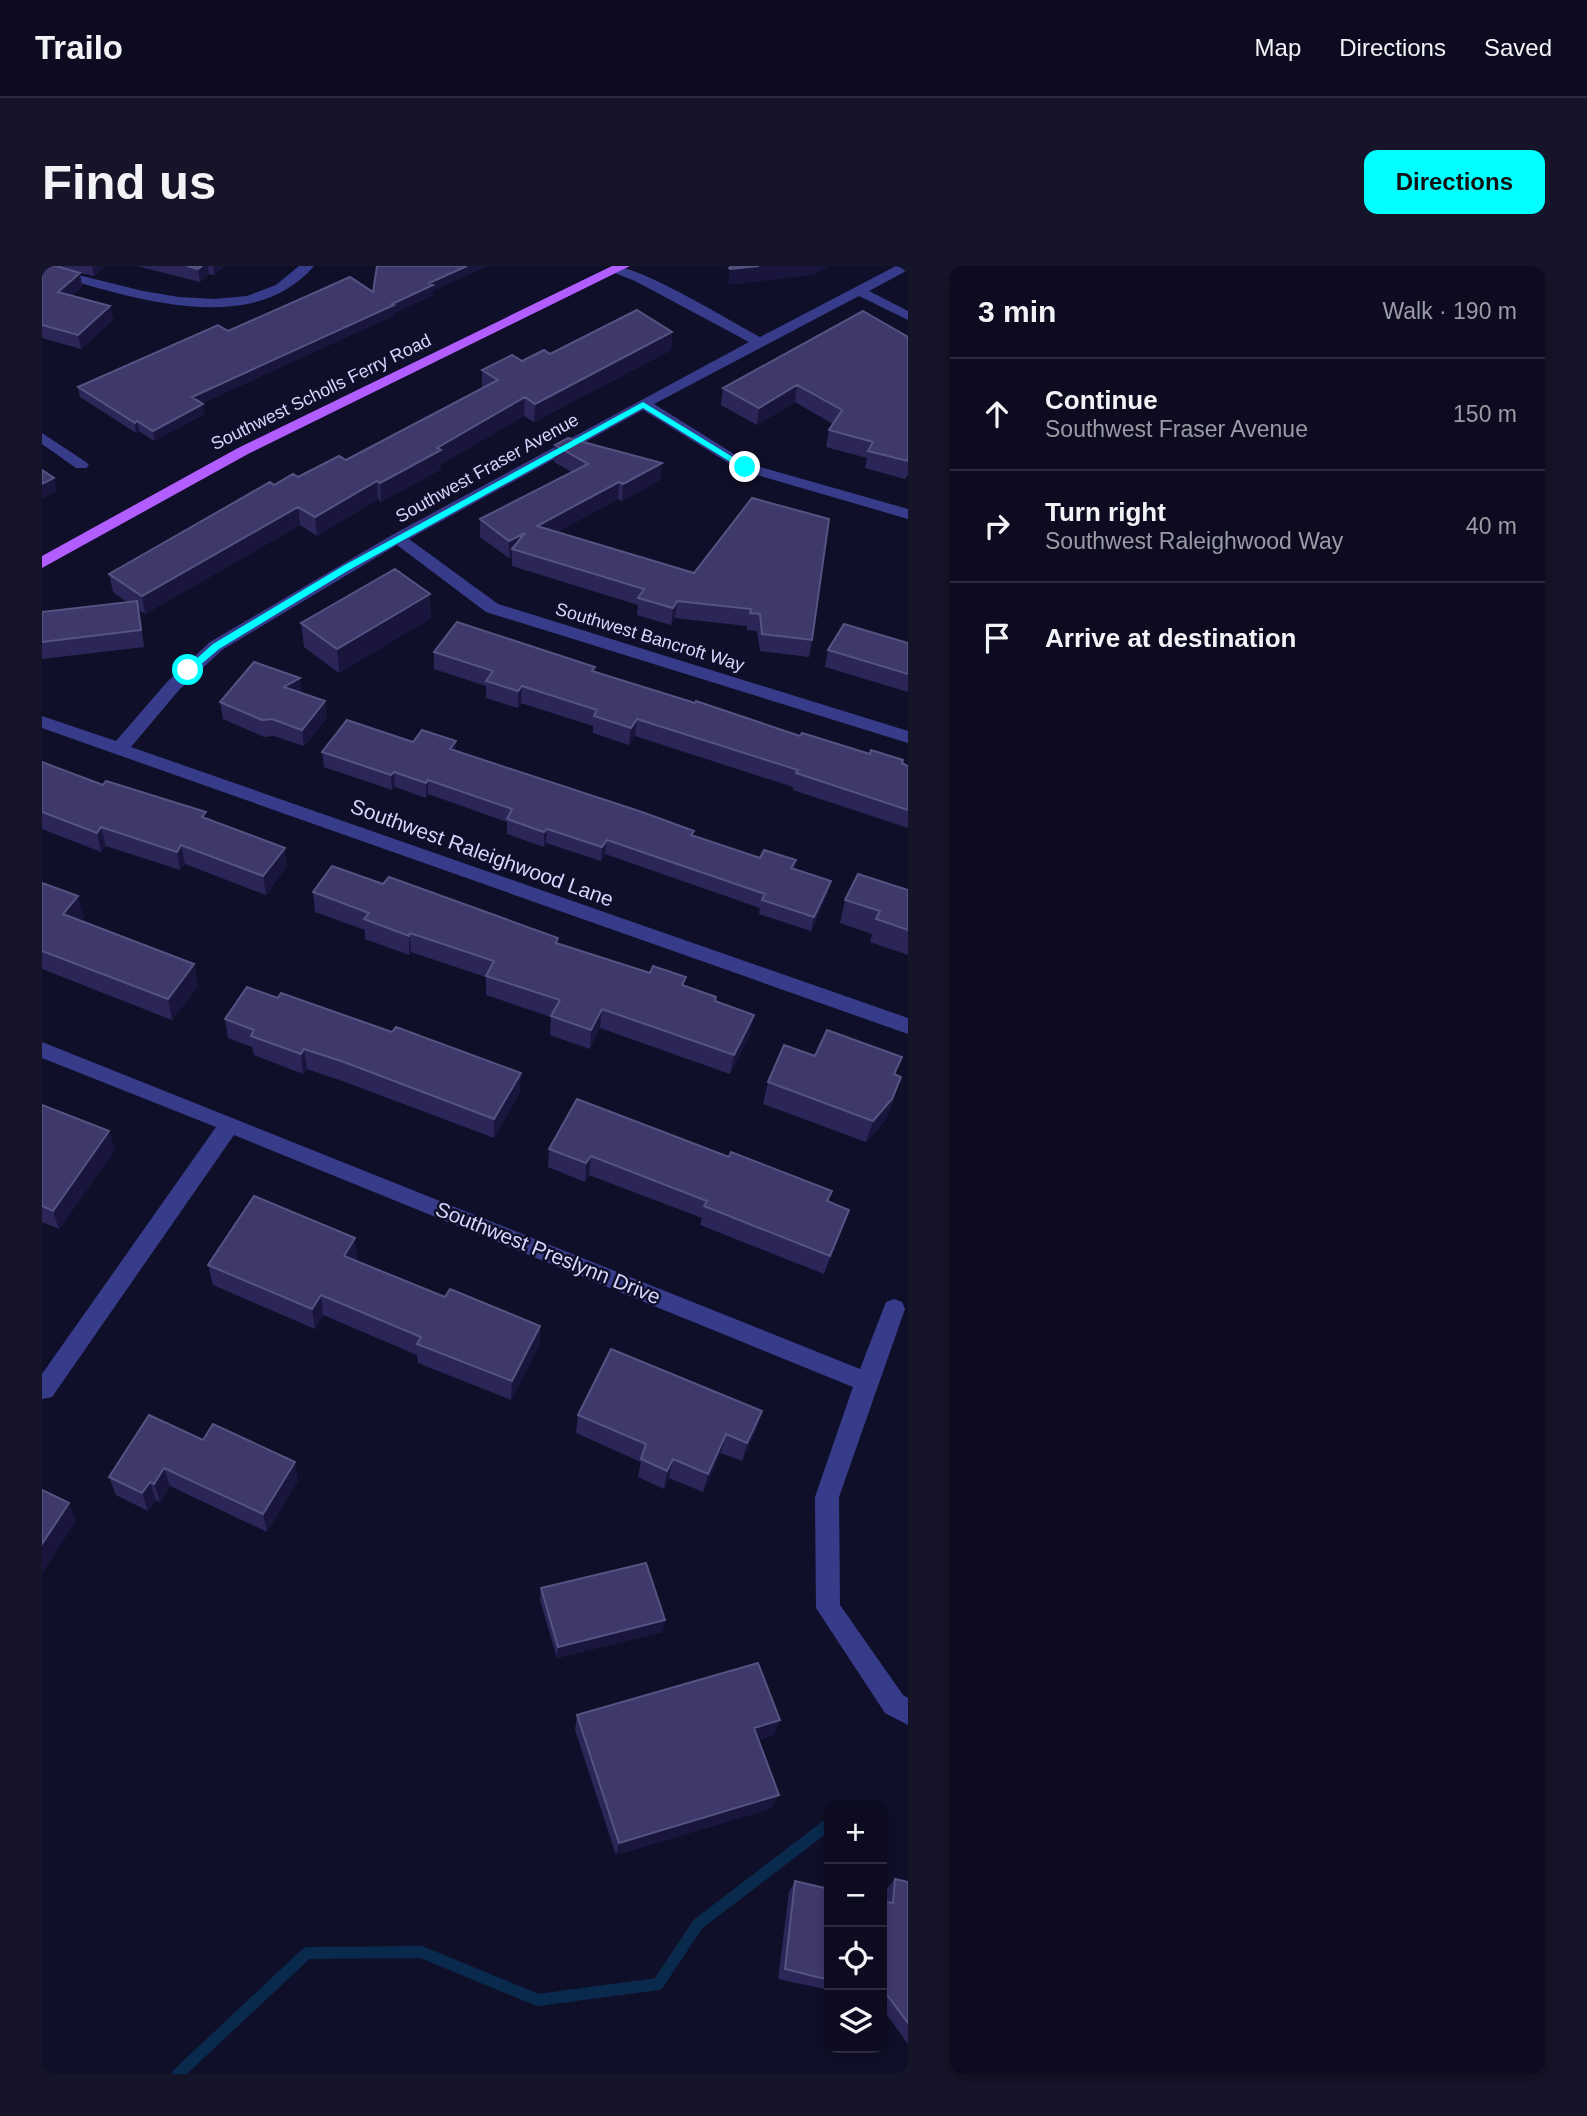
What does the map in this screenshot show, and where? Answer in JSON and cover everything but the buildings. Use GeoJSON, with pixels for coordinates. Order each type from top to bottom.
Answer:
{"type":"FeatureCollection","features":[{"type":"Feature","properties":{"kind":"main road","name":"Southwest Scholls Ferry Road"},"geometry":{"type":"LineString","coordinates":[[42,563],[243,451],[620,268]]}},
{"type":"Feature","properties":{"kind":"street"},"geometry":{"type":"LineString","coordinates":[[42,268],[148,296],[198,304],[259,298],[284,286],[306,266]]}},
{"type":"Feature","properties":{"kind":"street","name":"Southwest Fraser Avenue"},"geometry":{"type":"LineString","coordinates":[[120,748],[173,686],[216,646],[398,538],[643,404],[906,266]]}},
{"type":"Feature","properties":{"kind":"street"},"geometry":{"type":"LineString","coordinates":[[620,268],[761,343]]}},
{"type":"Feature","properties":{"kind":"street"},"geometry":{"type":"LineString","coordinates":[[859,291],[908,316]]}},
{"type":"Feature","properties":{"kind":"street"},"geometry":{"type":"LineString","coordinates":[[643,404],[745,467],[908,514]]}},
{"type":"Feature","properties":{"kind":"street"},"geometry":{"type":"LineString","coordinates":[[42,437],[81,465]]}},
{"type":"Feature","properties":{"kind":"street","name":"Southwest Bancroft Way"},"geometry":{"type":"LineString","coordinates":[[398,538],[492,607],[908,737]]}},
{"type":"Feature","properties":{"kind":"street","name":"Southwest Raleighwood Lane"},"geometry":{"type":"LineString","coordinates":[[42,722],[908,1026]]}},
{"type":"Feature","properties":{"kind":"street","name":"Southwest Preslynn Drive"},"geometry":{"type":"LineString","coordinates":[[42,1050],[866,1382]]}},
{"type":"Feature","properties":{"kind":"street"},"geometry":{"type":"LineString","coordinates":[[44,1390],[230,1124]]}},
{"type":"Feature","properties":{"kind":"street"},"geometry":{"type":"LineString","coordinates":[[894,1309],[827,1497],[828,1608],[894,1704],[908,1713]]}},
{"type":"Feature","properties":{"kind":"waterway"},"geometry":{"type":"LineString","coordinates":[[178,2074],[307,1953],[421,1952],[538,2000],[658,1984],[698,1924],[824,1828]]}},
{"type":"Feature","properties":{"kind":"route"},"geometry":{"type":"LineString","coordinates":[[188,670],[216,646],[346,568],[643,404],[745,467]]}}]}
